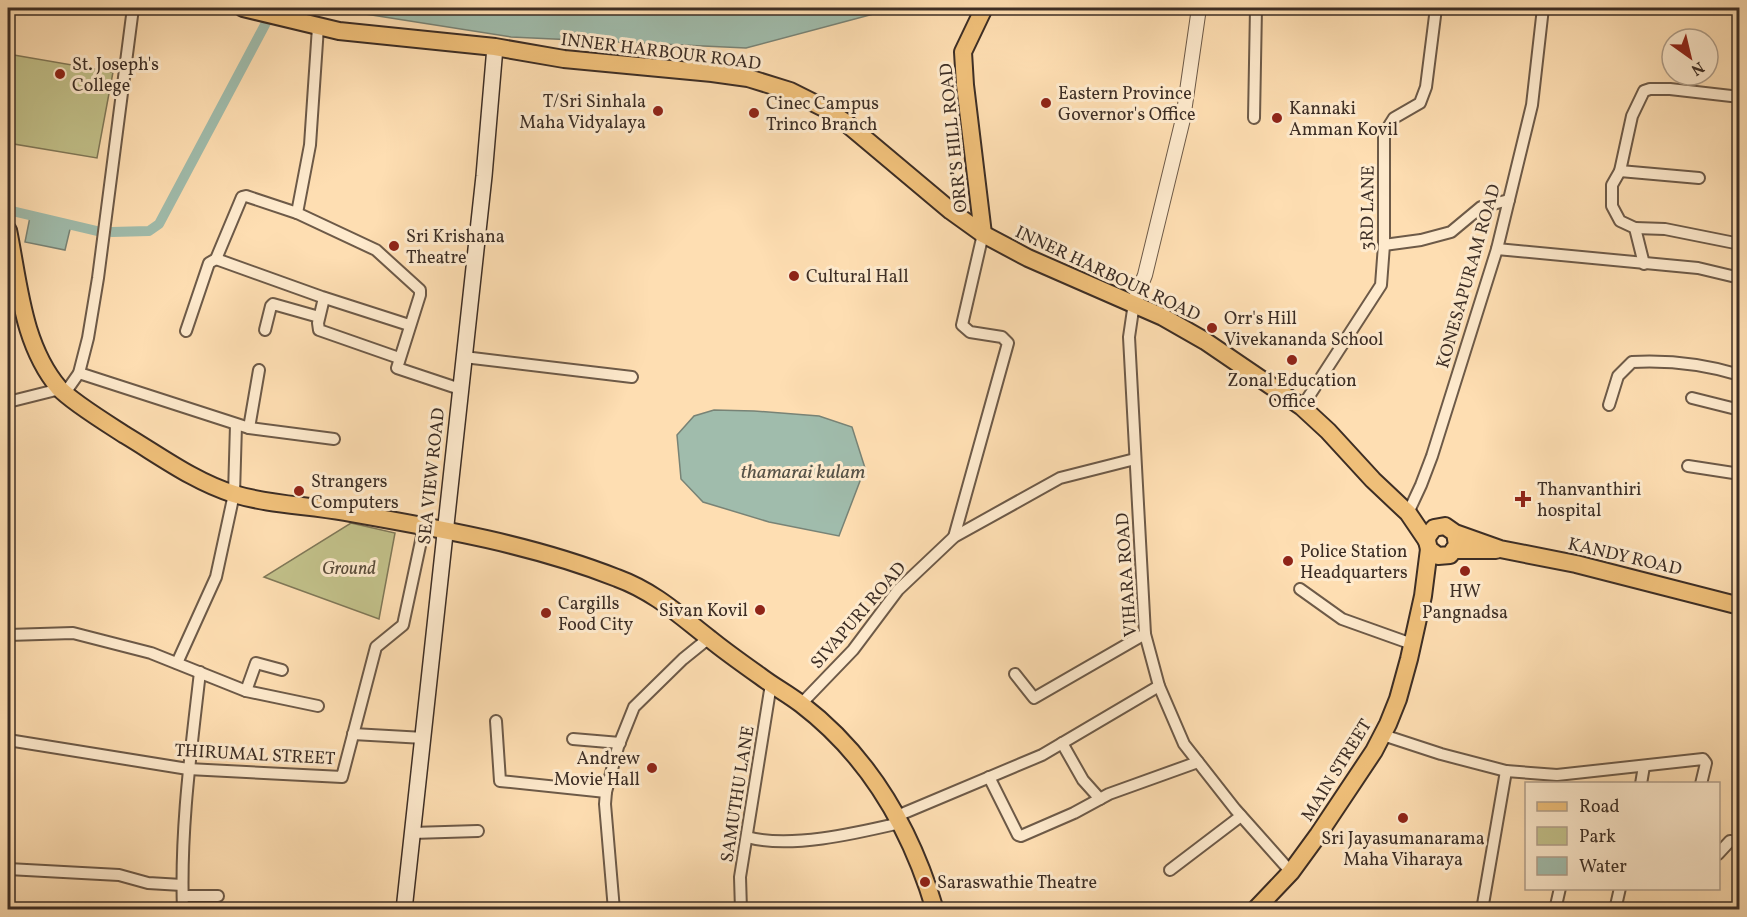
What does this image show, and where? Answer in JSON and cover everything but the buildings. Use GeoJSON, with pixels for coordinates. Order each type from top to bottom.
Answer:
{"type":"FeatureCollection","features":[{"type":"Feature","properties":{"kind":"main road","name":"INNER HARBOUR ROAD"},"geometry":{"type":"LineString","coordinates":[[243,8],[318,27],[363,34],[495,47],[564,59],[748,78],[790,91],[826,109],[845,122],[951,211],[983,234],[1028,258],[1163,317],[1204,341],[1302,407],[1408,513],[1438,549]]}},
{"type":"Feature","properties":{"kind":"main road","name":"ORR’S HILL ROAD"},"geometry":{"type":"LineString","coordinates":[[983,234],[963,52],[984,8]]}},
{"type":"Feature","properties":{"kind":"main road","name":"SEA VIEW ROAD"},"geometry":{"type":"LineString","coordinates":[[404,909],[488,132],[495,47]]}},
{"type":"Feature","properties":{"kind":"main road"},"geometry":{"type":"LineString","coordinates":[[8,230],[18,291],[26,321],[45,365],[62,391],[114,428],[178,468],[219,489],[234,494],[445,531],[572,562],[619,578],[651,594],[672,607],[709,638],[801,705],[822,722],[865,767],[899,819],[914,850],[935,909]]}},
{"type":"Feature","properties":{"kind":"main road","name":"INNER HARBOUR ROAD"},"geometry":{"type":"LineString","coordinates":[[1408,513],[1439,526],[1445,526],[1455,533]]}},
{"type":"Feature","properties":{"kind":"main road"},"geometry":{"type":"LineString","coordinates":[[1439,526],[1430,532],[1438,549],[1457,538],[1455,533]]}},
{"type":"Feature","properties":{"kind":"main road","name":"KANDY ROAD"},"geometry":{"type":"LineString","coordinates":[[1455,533],[1500,549],[1576,564],[1740,606]]}},
{"type":"Feature","properties":{"kind":"main road","name":"KANDY ROAD"},"geometry":{"type":"LineString","coordinates":[[1438,549],[1483,551],[1500,549]]}},
{"type":"Feature","properties":{"kind":"main road","name":"MAIN STREET"},"geometry":{"type":"LineString","coordinates":[[1255,909],[1291,872],[1329,820],[1383,735],[1398,699],[1423,596],[1438,549]]}},
{"type":"Feature","properties":{"kind":"street"},"geometry":{"type":"LineString","coordinates":[[8,402],[62,391],[79,373],[88,338],[98,278],[133,8]]}},
{"type":"Feature","properties":{"kind":"street"},"geometry":{"type":"LineString","coordinates":[[1134,303],[1145,275],[1183,119],[1199,8]]}},
{"type":"Feature","properties":{"kind":"street"},"geometry":{"type":"LineString","coordinates":[[1254,118],[1256,8]]}},
{"type":"Feature","properties":{"kind":"street","name":"3RD LANE"},"geometry":{"type":"LineString","coordinates":[[1302,407],[1381,285],[1384,245],[1384,134],[1394,118],[1420,103],[1426,87],[1436,8]]}},
{"type":"Feature","properties":{"kind":"street","name":"KONESAPURAM ROAD"},"geometry":{"type":"LineString","coordinates":[[1408,513],[1432,456],[1497,249],[1532,105],[1543,8]]}},
{"type":"Feature","properties":{"kind":"street"},"geometry":{"type":"LineString","coordinates":[[297,213],[310,145],[318,27]]}},
{"type":"Feature","properties":{"kind":"street"},"geometry":{"type":"LineString","coordinates":[[1740,97],[1670,88],[1650,88],[1644,91],[1632,116],[1620,171],[1612,185],[1612,206],[1620,221],[1635,228],[1665,230],[1740,244]]}},
{"type":"Feature","properties":{"kind":"street"},"geometry":{"type":"LineString","coordinates":[[1620,171],[1698,178]]}},
{"type":"Feature","properties":{"kind":"street"},"geometry":{"type":"LineString","coordinates":[[186,331],[209,263],[216,259],[242,197],[246,196],[297,213],[376,250],[420,290],[397,368],[460,389]]}},
{"type":"Feature","properties":{"kind":"street"},"geometry":{"type":"LineString","coordinates":[[1384,245],[1421,240],[1451,232],[1480,207],[1509,200]]}},
{"type":"Feature","properties":{"kind":"street"},"geometry":{"type":"LineString","coordinates":[[1635,228],[1644,264]]}},
{"type":"Feature","properties":{"kind":"street"},"geometry":{"type":"LineString","coordinates":[[954,537],[1008,343],[1002,337],[970,332],[962,325],[983,234]]}},
{"type":"Feature","properties":{"kind":"street"},"geometry":{"type":"LineString","coordinates":[[1497,249],[1698,268],[1740,278]]}},
{"type":"Feature","properties":{"kind":"street"},"geometry":{"type":"LineString","coordinates":[[216,259],[324,298],[410,325]]}},
{"type":"Feature","properties":{"kind":"street"},"geometry":{"type":"LineString","coordinates":[[324,298],[319,317],[319,330],[399,358]]}},
{"type":"Feature","properties":{"kind":"street","name":"VIHARA ROAD"},"geometry":{"type":"LineString","coordinates":[[1134,303],[1129,337],[1145,634],[1159,686],[1184,744],[1241,816],[1291,872]]}},
{"type":"Feature","properties":{"kind":"street"},"geometry":{"type":"LineString","coordinates":[[265,330],[270,306],[273,304],[319,317]]}},
{"type":"Feature","properties":{"kind":"street"},"geometry":{"type":"LineString","coordinates":[[464,357],[632,377]]}},
{"type":"Feature","properties":{"kind":"street"},"geometry":{"type":"LineString","coordinates":[[1609,405],[1618,376],[1632,362],[1661,361],[1713,367],[1740,375]]}},
{"type":"Feature","properties":{"kind":"street"},"geometry":{"type":"LineString","coordinates":[[249,428],[259,370]]}},
{"type":"Feature","properties":{"kind":"street"},"geometry":{"type":"LineString","coordinates":[[79,373],[236,425],[334,439]]}},
{"type":"Feature","properties":{"kind":"street"},"geometry":{"type":"LineString","coordinates":[[1692,398],[1740,410]]}},
{"type":"Feature","properties":{"kind":"street"},"geometry":{"type":"LineString","coordinates":[[177,663],[216,577],[234,494],[236,425]]}},
{"type":"Feature","properties":{"kind":"street","name":"SIVAPURI ROAD"},"geometry":{"type":"LineString","coordinates":[[801,705],[853,650],[898,590],[954,537],[1060,478],[1135,459]]}},
{"type":"Feature","properties":{"kind":"street"},"geometry":{"type":"LineString","coordinates":[[1688,466],[1740,474]]}},
{"type":"Feature","properties":{"kind":"street","name":"THIRUMAL STREET"},"geometry":{"type":"LineString","coordinates":[[8,740],[188,768],[342,777],[376,647],[403,625],[424,527]]}},
{"type":"Feature","properties":{"kind":"street"},"geometry":{"type":"LineString","coordinates":[[1300,589],[1342,620],[1412,644]]}},
{"type":"Feature","properties":{"kind":"street"},"geometry":{"type":"LineString","coordinates":[[8,635],[73,633],[152,653],[246,691],[318,706]]}},
{"type":"Feature","properties":{"kind":"street"},"geometry":{"type":"LineString","coordinates":[[1015,674],[1034,698],[1145,634]]}},
{"type":"Feature","properties":{"kind":"street"},"geometry":{"type":"LineString","coordinates":[[591,909],[614,909],[605,804],[606,792],[620,743],[634,707],[683,659],[709,638]]}},
{"type":"Feature","properties":{"kind":"street"},"geometry":{"type":"LineString","coordinates":[[246,691],[256,663],[282,670]]}},
{"type":"Feature","properties":{"kind":"street"},"geometry":{"type":"LineString","coordinates":[[183,909],[188,768],[200,672]]}},
{"type":"Feature","properties":{"kind":"street","name":"SAMUTHU LANE"},"geometry":{"type":"LineString","coordinates":[[741,909],[740,877],[771,684]]}},
{"type":"Feature","properties":{"kind":"street"},"geometry":{"type":"LineString","coordinates":[[747,837],[789,841],[861,832],[899,819],[1042,755],[1159,686]]}},
{"type":"Feature","properties":{"kind":"street"},"geometry":{"type":"LineString","coordinates":[[496,721],[500,781],[606,792]]}},
{"type":"Feature","properties":{"kind":"street"},"geometry":{"type":"LineString","coordinates":[[353,734],[424,738]]}},
{"type":"Feature","properties":{"kind":"street"},"geometry":{"type":"LineString","coordinates":[[1383,735],[1441,754],[1506,771],[1577,779],[1644,766],[1703,759],[1706,763],[1701,782]]}},
{"type":"Feature","properties":{"kind":"street"},"geometry":{"type":"LineString","coordinates":[[573,738],[620,743]]}},
{"type":"Feature","properties":{"kind":"street"},"geometry":{"type":"LineString","coordinates":[[1062,743],[1083,780],[1100,799]]}},
{"type":"Feature","properties":{"kind":"street"},"geometry":{"type":"LineString","coordinates":[[989,777],[1019,836],[1074,813],[1100,799],[1198,762]]}},
{"type":"Feature","properties":{"kind":"street"},"geometry":{"type":"LineString","coordinates":[[1641,782],[1644,766]]}},
{"type":"Feature","properties":{"kind":"street"},"geometry":{"type":"LineString","coordinates":[[1482,909],[1506,771]]}},
{"type":"Feature","properties":{"kind":"street"},"geometry":{"type":"LineString","coordinates":[[1170,870],[1241,816]]}},
{"type":"Feature","properties":{"kind":"street"},"geometry":{"type":"LineString","coordinates":[[412,833],[478,831]]}},
{"type":"Feature","properties":{"kind":"street"},"geometry":{"type":"LineString","coordinates":[[1720,853],[1730,841],[1740,842]]}},
{"type":"Feature","properties":{"kind":"street"},"geometry":{"type":"LineString","coordinates":[[8,869],[119,875],[148,883],[218,896]]}},
{"type":"Feature","properties":{"kind":"street"},"geometry":{"type":"LineString","coordinates":[[1555,909],[1560,890]]}},
{"type":"Feature","properties":{"kind":"street"},"geometry":{"type":"LineString","coordinates":[[1615,909],[1620,890]]}},
{"type":"Feature","properties":{"kind":"green space","name":"St. Joseph's College"},"geometry":{"type":"Polygon","coordinates":[[[8,54],[113,72],[97,158],[8,143],[8,54]]]}},
{"type":"Feature","properties":{"kind":"green space","name":"Ground"},"geometry":{"type":"Polygon","coordinates":[[[351,523],[395,533],[379,619],[264,577],[351,523]]]}},
{"type":"Feature","properties":{"kind":"water"},"geometry":{"type":"Polygon","coordinates":[[[327,8],[896,8],[746,48],[511,37],[327,8]]]}},
{"type":"Feature","properties":{"kind":"water"},"geometry":{"type":"Polygon","coordinates":[[[30,217],[71,225],[65,250],[25,242],[30,217]]]}},
{"type":"Feature","properties":{"kind":"water","name":"thamarai kulam"},"geometry":{"type":"Polygon","coordinates":[[[714,410],[819,416],[852,427],[865,468],[839,536],[769,522],[703,502],[681,479],[677,435],[694,416],[714,410]]]}},
{"type":"Feature","properties":{"kind":"waterway"},"geometry":{"type":"LineString","coordinates":[[112,232],[149,231],[159,224],[267,21]]}},
{"type":"Feature","properties":{"kind":"waterway"},"geometry":{"type":"LineString","coordinates":[[12,211],[97,231]]}},
{"type":"Feature","properties":{"kind":"place","name":"St. Joseph's College"},"geometry":{"type":"Point","coordinates":[60,74]}},
{"type":"Feature","properties":{"kind":"place","name":"Eastern Province Governor's Office"},"geometry":{"type":"Point","coordinates":[1046,103]}},
{"type":"Feature","properties":{"kind":"place","name":"T/Sri Sinhala Maha Vidyalaya"},"geometry":{"type":"Point","coordinates":[658,111]}},
{"type":"Feature","properties":{"kind":"place","name":"Cinec Campus Trinco Branch"},"geometry":{"type":"Point","coordinates":[754,113]}},
{"type":"Feature","properties":{"kind":"place","name":"Kannaki Amman Kovil"},"geometry":{"type":"Point","coordinates":[1277,118]}},
{"type":"Feature","properties":{"kind":"place","name":"Sri Krishana Theatre"},"geometry":{"type":"Point","coordinates":[394,246]}},
{"type":"Feature","properties":{"kind":"place","name":"Cultural Hall"},"geometry":{"type":"Point","coordinates":[794,276]}},
{"type":"Feature","properties":{"kind":"place","name":"Orr's Hill Vivekananda School"},"geometry":{"type":"Point","coordinates":[1212,328]}},
{"type":"Feature","properties":{"kind":"place","name":"Zonal Education Office"},"geometry":{"type":"Point","coordinates":[1292,360]}},
{"type":"Feature","properties":{"kind":"place","name":"Strangers Computers"},"geometry":{"type":"Point","coordinates":[299,491]}},
{"type":"Feature","properties":{"kind":"place","name":"Thanvanthiri hospital"},"geometry":{"type":"Point","coordinates":[1523,499]}},
{"type":"Feature","properties":{"kind":"place","name":"Police Station Headquarters"},"geometry":{"type":"Point","coordinates":[1288,561]}},
{"type":"Feature","properties":{"kind":"place","name":"HW Pangnadsa"},"geometry":{"type":"Point","coordinates":[1465,571]}},
{"type":"Feature","properties":{"kind":"place","name":"Sivan Kovil"},"geometry":{"type":"Point","coordinates":[760,610]}},
{"type":"Feature","properties":{"kind":"place","name":"Cargills Food City"},"geometry":{"type":"Point","coordinates":[546,613]}},
{"type":"Feature","properties":{"kind":"place","name":"Andrew Movie Hall"},"geometry":{"type":"Point","coordinates":[652,768]}},
{"type":"Feature","properties":{"kind":"place","name":"Sri Jayasumanarama Maha Viharaya"},"geometry":{"type":"Point","coordinates":[1403,818]}},
{"type":"Feature","properties":{"kind":"place","name":"Saraswathie Theatre"},"geometry":{"type":"Point","coordinates":[925,882]}}]}
